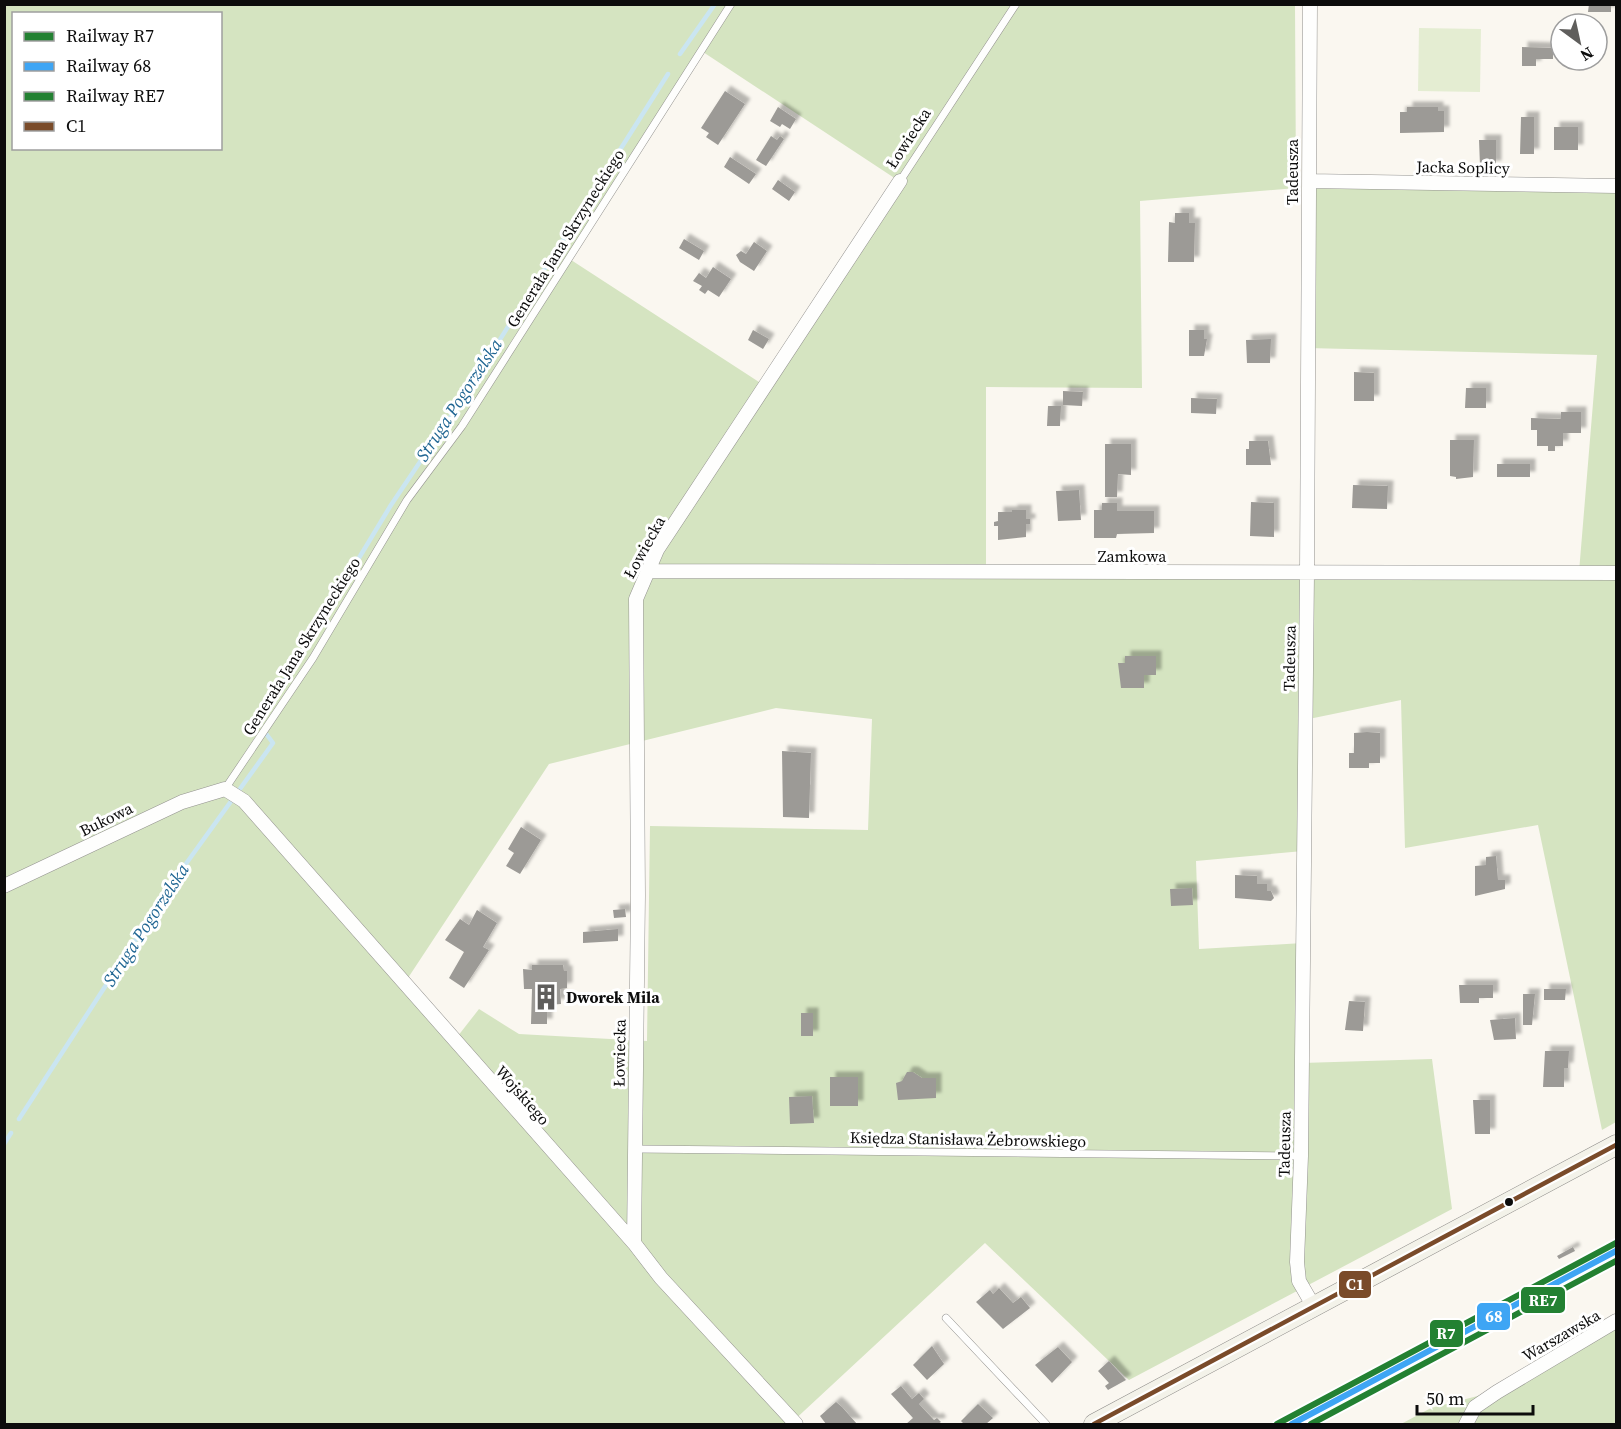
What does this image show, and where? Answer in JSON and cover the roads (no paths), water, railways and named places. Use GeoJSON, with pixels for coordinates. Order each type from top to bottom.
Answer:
{"type":"FeatureCollection","features":[{"type":"Feature","properties":{"kind":"main road"},"geometry":{"type":"LineString","coordinates":[[1094,1425],[1617,1145]]}},
{"type":"Feature","properties":{"kind":"street","name":"Tadeusza"},"geometry":{"type":"LineString","coordinates":[[1310,4],[1301,1156],[1297,1262],[1299,1281],[1314,1307]]}},
{"type":"Feature","properties":{"kind":"street","name":"Łowiecka"},"geometry":{"type":"LineString","coordinates":[[634,1243],[638,895],[636,599],[657,550],[900,181]]}},
{"type":"Feature","properties":{"kind":"street","name":"Jacka Soplicy"},"geometry":{"type":"LineString","coordinates":[[1309,181],[1617,186]]}},
{"type":"Feature","properties":{"kind":"street","name":"Zamkowa"},"geometry":{"type":"LineString","coordinates":[[647,571],[1617,573]]}},
{"type":"Feature","properties":{"kind":"street","name":"Bukowa"},"geometry":{"type":"LineString","coordinates":[[4,886],[182,802],[234,794]]}},
{"type":"Feature","properties":{"kind":"street","name":"Wojskiego"},"geometry":{"type":"LineString","coordinates":[[234,794],[634,1243],[661,1278],[796,1425]]}},
{"type":"Feature","properties":{"kind":"street","name":"Warszawska"},"geometry":{"type":"LineString","coordinates":[[1467,1423],[1475,1407],[1497,1392],[1617,1322]]}},
{"type":"Feature","properties":{"kind":"lane","name":"Generała Jana Skrzyneckiego"},"geometry":{"type":"LineString","coordinates":[[234,794],[407,500],[462,426],[731,4]]}},
{"type":"Feature","properties":{"kind":"lane","name":"Łowiecka"},"geometry":{"type":"LineString","coordinates":[[900,181],[1016,4]]}},
{"type":"Feature","properties":{"kind":"lane","name":"Księdza Stanisława Żebrowskiego"},"geometry":{"type":"LineString","coordinates":[[634,1149],[1301,1156]]}},
{"type":"Feature","properties":{"kind":"lane"},"geometry":{"type":"LineString","coordinates":[[946,1318],[1046,1425]]}},
{"type":"Feature","properties":{"kind":"waterway","name":"Struga Pogorzelska"},"geometry":{"type":"LineString","coordinates":[[680,54],[715,4]]}},
{"type":"Feature","properties":{"kind":"waterway","name":"Struga Pogorzelska"},"geometry":{"type":"LineString","coordinates":[[256,727],[255,721],[281,687],[391,505],[461,401],[668,74]]}},
{"type":"Feature","properties":{"kind":"waterway","name":"Struga Pogorzelska"},"geometry":{"type":"LineString","coordinates":[[19,1119],[175,879],[273,743],[267,735]]}},
{"type":"Feature","properties":{"kind":"waterway","name":"Struga Pogorzelska"},"geometry":{"type":"LineString","coordinates":[[4,1144],[11,1133]]}},
{"type":"Feature","properties":{"kind":"rail line","name":"R7"},"geometry":{"type":"LineString","coordinates":[[1277,1424],[1616,1243]]}},
{"type":"Feature","properties":{"kind":"rail line","name":"68"},"geometry":{"type":"LineString","coordinates":[[1292,1424],[1616,1251]]}},
{"type":"Feature","properties":{"kind":"rail line","name":"RE7"},"geometry":{"type":"LineString","coordinates":[[1311,1424],[1616,1261]]}},
{"type":"Feature","properties":{"kind":"place","name":"Dworek Mila"},"geometry":{"type":"Point","coordinates":[546,997]}}]}
